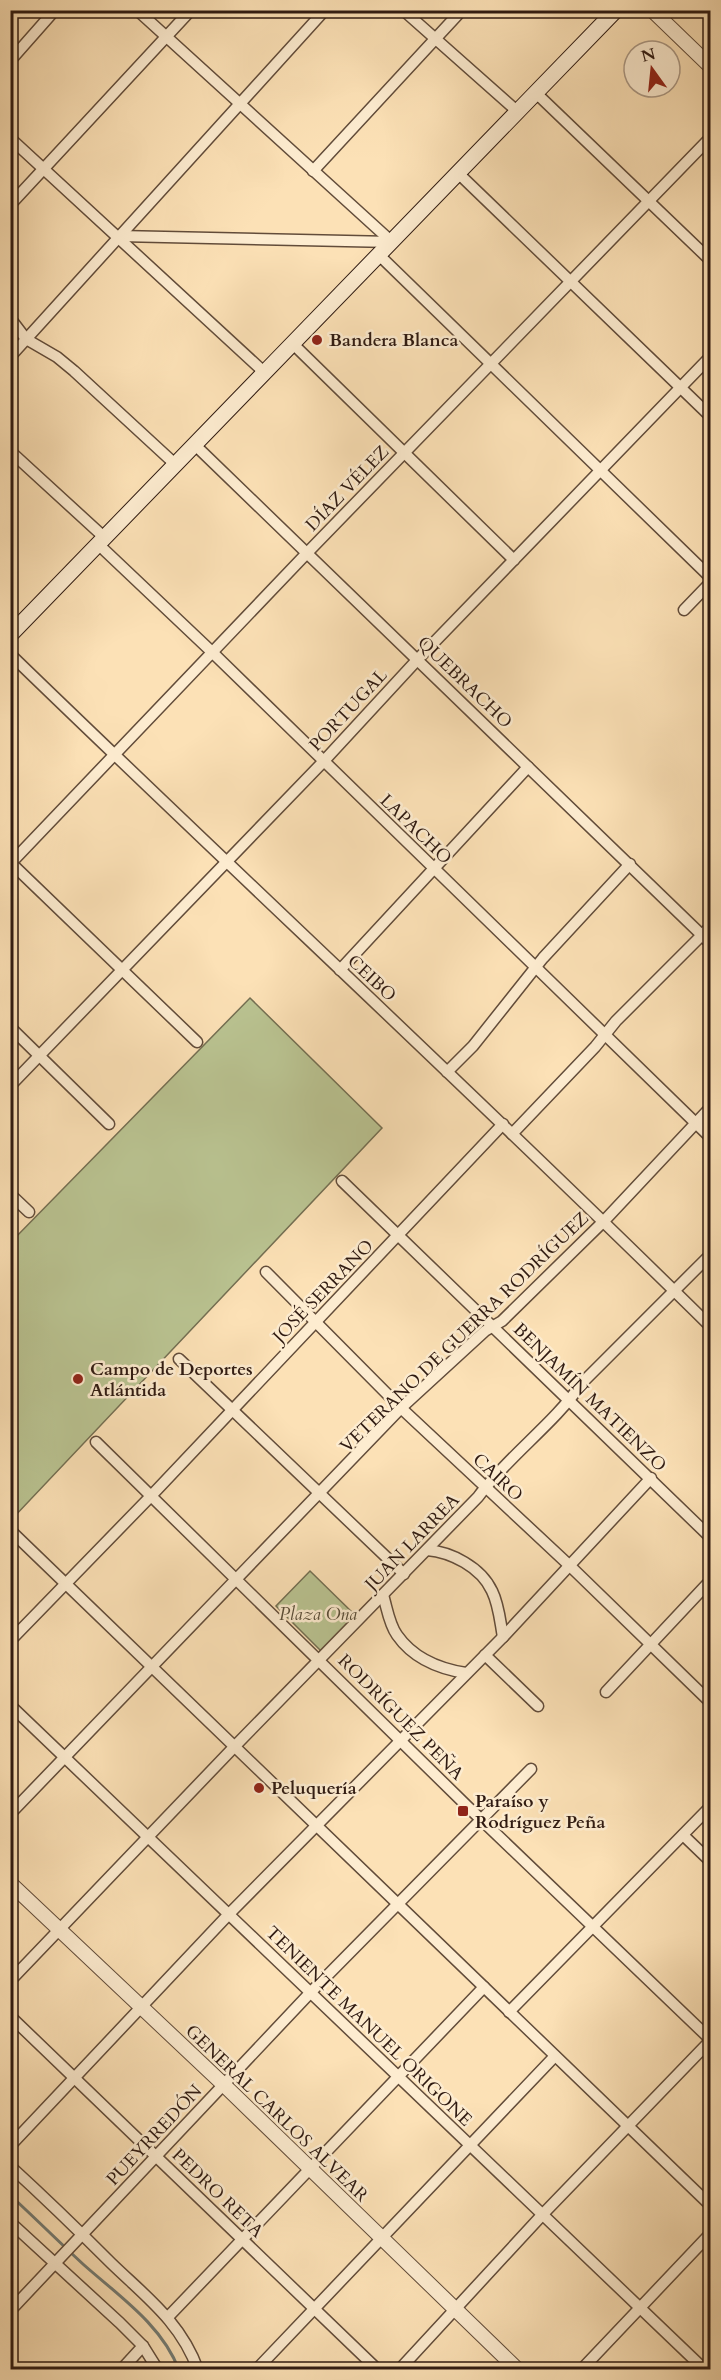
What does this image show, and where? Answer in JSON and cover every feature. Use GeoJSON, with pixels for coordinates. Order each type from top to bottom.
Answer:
{"type":"FeatureCollection","features":[{"type":"Feature","properties":{"kind":"main road"},"geometry":{"type":"LineString","coordinates":[[12,632],[102,542],[616,10]]}},
{"type":"Feature","properties":{"kind":"street"},"geometry":{"type":"LineString","coordinates":[[10,61],[55,10]]}},
{"type":"Feature","properties":{"kind":"street"},"geometry":{"type":"LineString","coordinates":[[137,10],[392,242]]}},
{"type":"Feature","properties":{"kind":"street"},"geometry":{"type":"LineString","coordinates":[[10,205],[191,10]]}},
{"type":"Feature","properties":{"kind":"street"},"geometry":{"type":"LineString","coordinates":[[10,357],[325,10]]}},
{"type":"Feature","properties":{"kind":"street"},"geometry":{"type":"LineString","coordinates":[[403,10],[518,112]]}},
{"type":"Feature","properties":{"kind":"street"},"geometry":{"type":"LineString","coordinates":[[313,171],[462,10]]}},
{"type":"Feature","properties":{"kind":"street"},"geometry":{"type":"LineString","coordinates":[[652,10],[711,66]]}},
{"type":"Feature","properties":{"kind":"street"},"geometry":{"type":"LineString","coordinates":[[536,93],[711,260]]}},
{"type":"Feature","properties":{"kind":"street"},"geometry":{"type":"LineString","coordinates":[[10,138],[119,236],[265,373]]}},
{"type":"Feature","properties":{"kind":"street","name":"DÍAZ VÉLEZ"},"geometry":{"type":"LineString","coordinates":[[11,863],[307,553],[711,138]]}},
{"type":"Feature","properties":{"kind":"street"},"geometry":{"type":"LineString","coordinates":[[458,173],[711,416]]}},
{"type":"Feature","properties":{"kind":"street"},"geometry":{"type":"LineString","coordinates":[[119,236],[392,242]]}},
{"type":"Feature","properties":{"kind":"street"},"geometry":{"type":"LineString","coordinates":[[379,255],[711,577]]}},
{"type":"Feature","properties":{"kind":"street"},"geometry":{"type":"LineString","coordinates":[[10,318],[26,339],[74,370],[176,465]]}},
{"type":"Feature","properties":{"kind":"street"},"geometry":{"type":"LineString","coordinates":[[293,344],[514,560]]}},
{"type":"Feature","properties":{"kind":"street","name":"PORTUGAL"},"geometry":{"type":"LineString","coordinates":[[10,1086],[323,762],[599,470],[711,357]]}},
{"type":"Feature","properties":{"kind":"street","name":"QUEBRACHO"},"geometry":{"type":"LineString","coordinates":[[195,446],[706,939]]}},
{"type":"Feature","properties":{"kind":"street","name":"LAPACHO"},"geometry":{"type":"LineString","coordinates":[[10,451],[323,762],[711,1137]]}},
{"type":"Feature","properties":{"kind":"street"},"geometry":{"type":"LineString","coordinates":[[684,610],[711,583]]}},
{"type":"Feature","properties":{"kind":"street","name":"CEIBO"},"geometry":{"type":"LineString","coordinates":[[10,654],[503,1124],[711,1326]]}},
{"type":"Feature","properties":{"kind":"street"},"geometry":{"type":"LineString","coordinates":[[340,970],[528,766]]}},
{"type":"Feature","properties":{"kind":"street"},"geometry":{"type":"LineString","coordinates":[[11,863],[197,1042]]}},
{"type":"Feature","properties":{"kind":"street"},"geometry":{"type":"LineString","coordinates":[[447,1072],[474,1046],[536,967],[630,864]]}},
{"type":"Feature","properties":{"kind":"street"},"geometry":{"type":"LineString","coordinates":[[512,1134],[606,1034],[706,939],[711,927]]}},
{"type":"Feature","properties":{"kind":"street"},"geometry":{"type":"LineString","coordinates":[[10,1027],[109,1124]]}},
{"type":"Feature","properties":{"kind":"street","name":"VETERANO DE GUERRA RODRÍGUEZ"},"geometry":{"type":"LineString","coordinates":[[10,1814],[402,1408],[485,1331],[502,1321],[604,1221],[711,1108]]}},
{"type":"Feature","properties":{"kind":"street","name":"JOSÉ SERRANO"},"geometry":{"type":"LineString","coordinates":[[10,1641],[151,1496],[503,1124]]}},
{"type":"Feature","properties":{"kind":"street","name":"BENJAMÍN MATIENZO"},"geometry":{"type":"LineString","coordinates":[[342,1181],[711,1537]]}},
{"type":"Feature","properties":{"kind":"street"},"geometry":{"type":"LineString","coordinates":[[10,1194],[29,1212]]}},
{"type":"Feature","properties":{"kind":"street","name":"JUAN LARREA"},"geometry":{"type":"LineString","coordinates":[[10,1981],[427,1550],[491,1478],[570,1400],[582,1383],[711,1255]]}},
{"type":"Feature","properties":{"kind":"street","name":"CAIRO"},"geometry":{"type":"LineString","coordinates":[[266,1272],[402,1408],[711,1702]]}},
{"type":"Feature","properties":{"kind":"street"},"geometry":{"type":"LineString","coordinates":[[179,1359],[404,1574]]}},
{"type":"Feature","properties":{"kind":"street","name":"RODRÍGUEZ PEÑA"},"geometry":{"type":"LineString","coordinates":[[96,1442],[482,1820],[711,2040]]}},
{"type":"Feature","properties":{"kind":"street"},"geometry":{"type":"LineString","coordinates":[[10,2146],[315,1825],[503,1637],[651,1478]]}},
{"type":"Feature","properties":{"kind":"street"},"geometry":{"type":"LineString","coordinates":[[10,1530],[236,1745],[315,1825],[711,2205]]}},
{"type":"Feature","properties":{"kind":"street"},"geometry":{"type":"LineString","coordinates":[[427,1550],[443,1551],[456,1557],[491,1588],[499,1612],[503,1637]]}},
{"type":"Feature","properties":{"kind":"street"},"geometry":{"type":"LineString","coordinates":[[606,1692],[711,1581]]}},
{"type":"Feature","properties":{"kind":"street"},"geometry":{"type":"LineString","coordinates":[[383,1595],[396,1634],[407,1647],[433,1665],[466,1673]]}},
{"type":"Feature","properties":{"kind":"street"},"geometry":{"type":"LineString","coordinates":[[484,1655],[538,1706]]}},
{"type":"Feature","properties":{"kind":"street","name":"TENIENTE MANUEL ORIGONE"},"geometry":{"type":"LineString","coordinates":[[10,1706],[705,2370]]}},
{"type":"Feature","properties":{"kind":"street","name":"PUEYRREDÓN"},"geometry":{"type":"LineString","coordinates":[[10,2312],[310,1993],[531,1769]]}},
{"type":"Feature","properties":{"kind":"street"},"geometry":{"type":"LineString","coordinates":[[509,2012],[711,1807]]}},
{"type":"Feature","properties":{"kind":"street"},"geometry":{"type":"LineString","coordinates":[[683,1835],[711,1861]]}},
{"type":"Feature","properties":{"kind":"street","name":"GENERAL CARLOS ALVEAR"},"geometry":{"type":"LineString","coordinates":[[10,1884],[224,2085],[518,2370]]}},
{"type":"Feature","properties":{"kind":"street"},"geometry":{"type":"LineString","coordinates":[[168,2317],[484,1987]]}},
{"type":"Feature","properties":{"kind":"street","name":"PEDRO RETA"},"geometry":{"type":"LineString","coordinates":[[10,2016],[378,2370]]}},
{"type":"Feature","properties":{"kind":"street"},"geometry":{"type":"LineString","coordinates":[[399,2370],[543,2214],[711,2040]]}},
{"type":"Feature","properties":{"kind":"street"},"geometry":{"type":"LineString","coordinates":[[256,2370],[555,2056]]}},
{"type":"Feature","properties":{"kind":"street"},"geometry":{"type":"LineString","coordinates":[[10,2166],[80,2237],[168,2317],[185,2343],[198,2370]]}},
{"type":"Feature","properties":{"kind":"street"},"geometry":{"type":"LineString","coordinates":[[10,2222],[57,2261],[143,2346],[158,2370]]}},
{"type":"Feature","properties":{"kind":"street"},"geometry":{"type":"LineString","coordinates":[[581,2370],[711,2234]]}},
{"type":"Feature","properties":{"kind":"street"},"geometry":{"type":"LineString","coordinates":[[121,2370],[143,2346]]}},
{"type":"Feature","properties":{"kind":"green space","name":"Campo de Deportes Atlántida"},"geometry":{"type":"Polygon","coordinates":[[[250,998],[382,1128],[13,1518],[10,1515],[11,1242],[250,998]]]}},
{"type":"Feature","properties":{"kind":"green space","name":"Plaza Ona"},"geometry":{"type":"Polygon","coordinates":[[[310,1571],[356,1616],[321,1651],[276,1606],[310,1571]]]}},
{"type":"Feature","properties":{"kind":"waterway"},"geometry":{"type":"LineString","coordinates":[[10,2195],[151,2325],[162,2339],[179,2370]]}},
{"type":"Feature","properties":{"kind":"place","name":"Bandera Blanca"},"geometry":{"type":"Point","coordinates":[317,340]}},
{"type":"Feature","properties":{"kind":"place","name":"Campo de Deportes Atlántida"},"geometry":{"type":"Point","coordinates":[78,1379]}},
{"type":"Feature","properties":{"kind":"place","name":"Peluquería"},"geometry":{"type":"Point","coordinates":[259,1788]}},
{"type":"Feature","properties":{"kind":"place","name":"Paraíso y Rodríguez Peña"},"geometry":{"type":"Point","coordinates":[463,1811]}}]}
